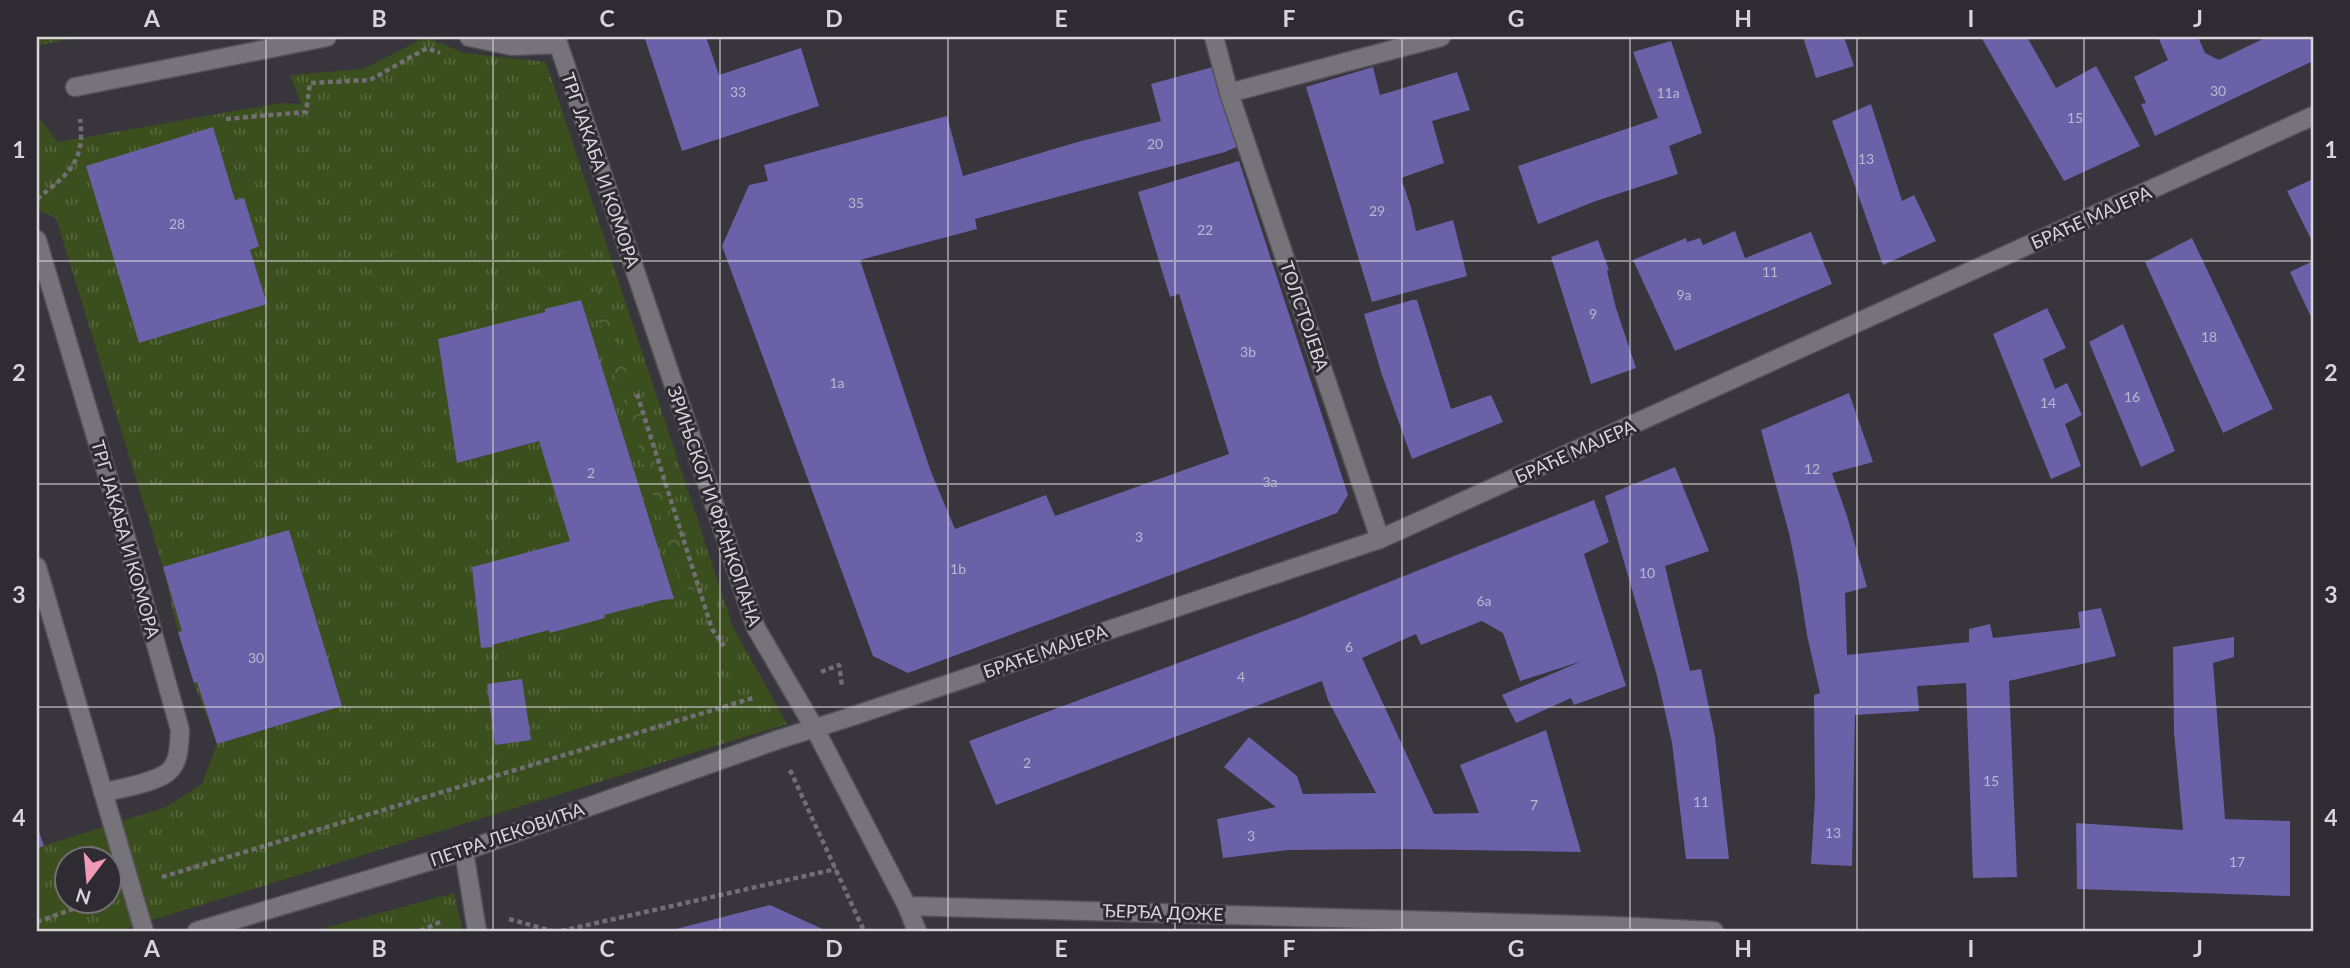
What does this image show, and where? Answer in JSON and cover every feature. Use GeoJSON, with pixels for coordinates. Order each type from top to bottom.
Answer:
{"type":"FeatureCollection","features":[{"type":"Feature","properties":{"kind":"street"},"geometry":{"type":"LineString","coordinates":[[75,87],[327,37]]}},
{"type":"Feature","properties":{"kind":"street","name":"ТРГ ЈАКАБА И КОМОРА"},"geometry":{"type":"LineString","coordinates":[[469,37],[512,46],[557,40],[643,297]]}},
{"type":"Feature","properties":{"kind":"street","name":"ТОЛСТОЈЕВА"},"geometry":{"type":"LineString","coordinates":[[1214,37],[1230,93],[1380,539]]}},
{"type":"Feature","properties":{"kind":"street"},"geometry":{"type":"LineString","coordinates":[[1230,93],[1441,37]]}},
{"type":"Feature","properties":{"kind":"street","name":"БРАЋЕ МАЈЕРА"},"geometry":{"type":"LineString","coordinates":[[815,729],[1380,539],[2313,116]]}},
{"type":"Feature","properties":{"kind":"street","name":"ТРГ ЈАКАБА И КОМОРА"},"geometry":{"type":"LineString","coordinates":[[37,240],[125,534],[180,730],[177,754],[168,772],[103,793]]}},
{"type":"Feature","properties":{"kind":"street","name":"ЗРИЊСКОГ И ФРАНКОПАНА"},"geometry":{"type":"LineString","coordinates":[[643,297],[755,628],[815,729],[907,905],[917,931]]}},
{"type":"Feature","properties":{"kind":"street"},"geometry":{"type":"LineString","coordinates":[[37,567],[144,931]]}},
{"type":"Feature","properties":{"kind":"street","name":"ПЕТРА ЛЕКОВИЋА"},"geometry":{"type":"LineString","coordinates":[[197,931],[464,851],[815,729]]}},
{"type":"Feature","properties":{"kind":"street"},"geometry":{"type":"LineString","coordinates":[[464,851],[477,931]]}},
{"type":"Feature","properties":{"kind":"street","name":"ЂЕРЂА ДОЖЕ"},"geometry":{"type":"LineString","coordinates":[[907,905],[1714,931]]}},
{"type":"Feature","properties":{"kind":"path"},"geometry":{"type":"LineString","coordinates":[[226,118],[306,112],[310,83],[370,80],[427,48],[447,55]]}},
{"type":"Feature","properties":{"kind":"path"},"geometry":{"type":"LineString","coordinates":[[37,199],[72,170],[78,158],[81,129],[75,87]]}},
{"type":"Feature","properties":{"kind":"path"},"geometry":{"type":"LineString","coordinates":[[634,385],[712,629],[727,651]]}},
{"type":"Feature","properties":{"kind":"path"},"geometry":{"type":"LineString","coordinates":[[131,887],[759,696],[751,685]]}},
{"type":"Feature","properties":{"kind":"path"},"geometry":{"type":"LineString","coordinates":[[777,740],[864,931]]}},
{"type":"Feature","properties":{"kind":"path"},"geometry":{"type":"LineString","coordinates":[[561,931],[836,869]]}},
{"type":"Feature","properties":{"kind":"green space"},"geometry":{"type":"Polygon","coordinates":[[[37,37],[77,37],[37,46],[37,37]]]}},
{"type":"Feature","properties":{"kind":"green space"},"geometry":{"type":"Polygon","coordinates":[[[426,37],[464,53],[546,62],[733,627],[787,724],[117,931],[37,931],[37,848],[166,807],[202,784],[217,744],[178,632],[163,567],[56,218],[37,210],[37,116],[58,142],[281,103],[301,104],[290,75],[363,69],[426,37]]]}},
{"type":"Feature","properties":{"kind":"green space"},"geometry":{"type":"Polygon","coordinates":[[[600,287],[695,591],[682,588],[592,298],[600,287]]]}},
{"type":"Feature","properties":{"kind":"green space"},"geometry":{"type":"Polygon","coordinates":[[[454,893],[463,931],[314,931],[454,893]]]}},
{"type":"Feature","properties":{"kind":"building"},"geometry":{"type":"Polygon","coordinates":[[[706,37],[719,75],[801,48],[819,106],[682,151],[645,39],[706,37]]]}},
{"type":"Feature","properties":{"kind":"building"},"geometry":{"type":"Polygon","coordinates":[[[1803,37],[1844,37],[1854,66],[1816,78],[1803,37]]]}},
{"type":"Feature","properties":{"kind":"building"},"geometry":{"type":"Polygon","coordinates":[[[1981,37],[2027,37],[2056,88],[2096,66],[2140,146],[2064,181],[1981,37]]]}},
{"type":"Feature","properties":{"kind":"building"},"geometry":{"type":"Polygon","coordinates":[[[2158,37],[2198,37],[2205,53],[2219,60],[2267,37],[2313,37],[2313,61],[2155,136],[2141,104],[2146,103],[2134,77],[2168,60],[2158,37]]]}},
{"type":"Feature","properties":{"kind":"building"},"geometry":{"type":"Polygon","coordinates":[[[1671,41],[1702,133],[1669,146],[1678,174],[1596,201],[1538,224],[1518,166],[1658,118],[1633,52],[1671,41]]]}},
{"type":"Feature","properties":{"kind":"building"},"geometry":{"type":"Polygon","coordinates":[[[1213,67],[1239,146],[975,219],[977,229],[860,260],[931,472],[955,529],[1046,495],[1055,516],[1229,454],[1179,294],[1170,297],[1138,192],[1239,161],[1348,495],[1337,513],[908,673],[873,656],[722,246],[749,185],[768,181],[764,165],[947,116],[963,176],[1081,141],[1161,121],[1151,84],[1213,67]]]}},
{"type":"Feature","properties":{"kind":"building"},"geometry":{"type":"Polygon","coordinates":[[[1373,67],[1380,95],[1457,72],[1470,110],[1432,121],[1444,163],[1401,178],[1416,231],[1453,220],[1467,276],[1372,302],[1306,87],[1373,67]]]}},
{"type":"Feature","properties":{"kind":"building"},"geometry":{"type":"Polygon","coordinates":[[[1871,104],[1902,201],[1914,195],[1936,241],[1883,265],[1832,121],[1871,104]]]}},
{"type":"Feature","properties":{"kind":"building"},"geometry":{"type":"Polygon","coordinates":[[[213,127],[235,200],[244,198],[259,246],[250,250],[267,304],[139,343],[86,166],[213,127]]]}},
{"type":"Feature","properties":{"kind":"building"},"geometry":{"type":"Polygon","coordinates":[[[2313,179],[2313,243],[2287,191],[2313,179]]]}},
{"type":"Feature","properties":{"kind":"building"},"geometry":{"type":"Polygon","coordinates":[[[1735,231],[1745,258],[1811,232],[1832,284],[1675,351],[1633,260],[1686,238],[1687,242],[1700,238],[1703,245],[1735,231]]]}},
{"type":"Feature","properties":{"kind":"building"},"geometry":{"type":"Polygon","coordinates":[[[2192,238],[2273,409],[2223,433],[2145,262],[2192,238]]]}},
{"type":"Feature","properties":{"kind":"building"},"geometry":{"type":"Polygon","coordinates":[[[1598,240],[1636,368],[1591,384],[1551,257],[1598,240]]]}},
{"type":"Feature","properties":{"kind":"building"},"geometry":{"type":"Polygon","coordinates":[[[2313,261],[2313,316],[2311,317],[2290,272],[2313,261]]]}},
{"type":"Feature","properties":{"kind":"building"},"geometry":{"type":"Polygon","coordinates":[[[581,300],[674,599],[604,615],[605,618],[550,633],[549,630],[481,648],[472,567],[570,541],[539,441],[457,463],[438,339],[545,312],[545,309],[581,300]]]}},
{"type":"Feature","properties":{"kind":"building"},"geometry":{"type":"Polygon","coordinates":[[[1417,300],[1451,409],[1491,395],[1503,422],[1412,459],[1364,314],[1417,300]]]}},
{"type":"Feature","properties":{"kind":"building"},"geometry":{"type":"Polygon","coordinates":[[[2047,308],[2066,348],[2043,359],[2055,389],[2067,383],[2082,415],[2065,424],[2081,466],[2051,479],[1993,334],[2047,308]]]}},
{"type":"Feature","properties":{"kind":"building"},"geometry":{"type":"Polygon","coordinates":[[[2123,324],[2175,451],[2141,467],[2089,342],[2123,324]]]}},
{"type":"Feature","properties":{"kind":"building"},"geometry":{"type":"Polygon","coordinates":[[[1849,393],[1873,462],[1832,473],[1867,587],[1845,593],[1847,655],[1969,642],[1969,629],[1990,624],[1993,638],[2080,628],[2078,612],[2101,608],[2116,656],[2009,681],[2017,877],[1973,878],[1966,683],[1917,686],[1919,711],[1855,715],[1852,866],[1811,864],[1815,798],[1814,695],[1820,693],[1789,533],[1761,430],[1849,393]]]}},
{"type":"Feature","properties":{"kind":"building"},"geometry":{"type":"Polygon","coordinates":[[[1675,467],[1709,551],[1665,566],[1690,671],[1701,669],[1715,737],[1729,859],[1686,859],[1672,743],[1657,676],[1605,496],[1675,467]]]}},
{"type":"Feature","properties":{"kind":"building"},"geometry":{"type":"Polygon","coordinates":[[[1594,500],[1609,542],[1584,554],[1626,686],[1574,705],[1571,698],[1516,723],[1502,695],[1582,661],[1520,681],[1503,633],[1482,621],[1421,645],[1416,634],[1362,658],[1434,814],[1479,813],[1460,765],[1546,730],[1581,852],[1288,850],[1223,858],[1217,819],[1276,807],[1224,767],[1249,737],[1297,776],[1303,794],[1376,793],[1328,700],[1322,681],[996,805],[969,741],[1299,618],[1594,500]]]}},
{"type":"Feature","properties":{"kind":"building"},"geometry":{"type":"Polygon","coordinates":[[[289,530],[342,706],[217,744],[178,632],[182,631],[163,567],[289,530]]]}},
{"type":"Feature","properties":{"kind":"building"},"geometry":{"type":"Polygon","coordinates":[[[2234,637],[2234,657],[2213,663],[2225,819],[2290,821],[2290,896],[2077,889],[2076,823],[2183,830],[2174,732],[2173,647],[2234,637]]]}},
{"type":"Feature","properties":{"kind":"building"},"geometry":{"type":"Polygon","coordinates":[[[522,679],[531,740],[495,745],[487,684],[522,679]]]}},
{"type":"Feature","properties":{"kind":"building"},"geometry":{"type":"Polygon","coordinates":[[[37,826],[44,846],[37,848],[37,826]]]}},
{"type":"Feature","properties":{"kind":"building"},"geometry":{"type":"Polygon","coordinates":[[[770,905],[827,931],[672,931],[672,930],[770,905]]]}}]}
